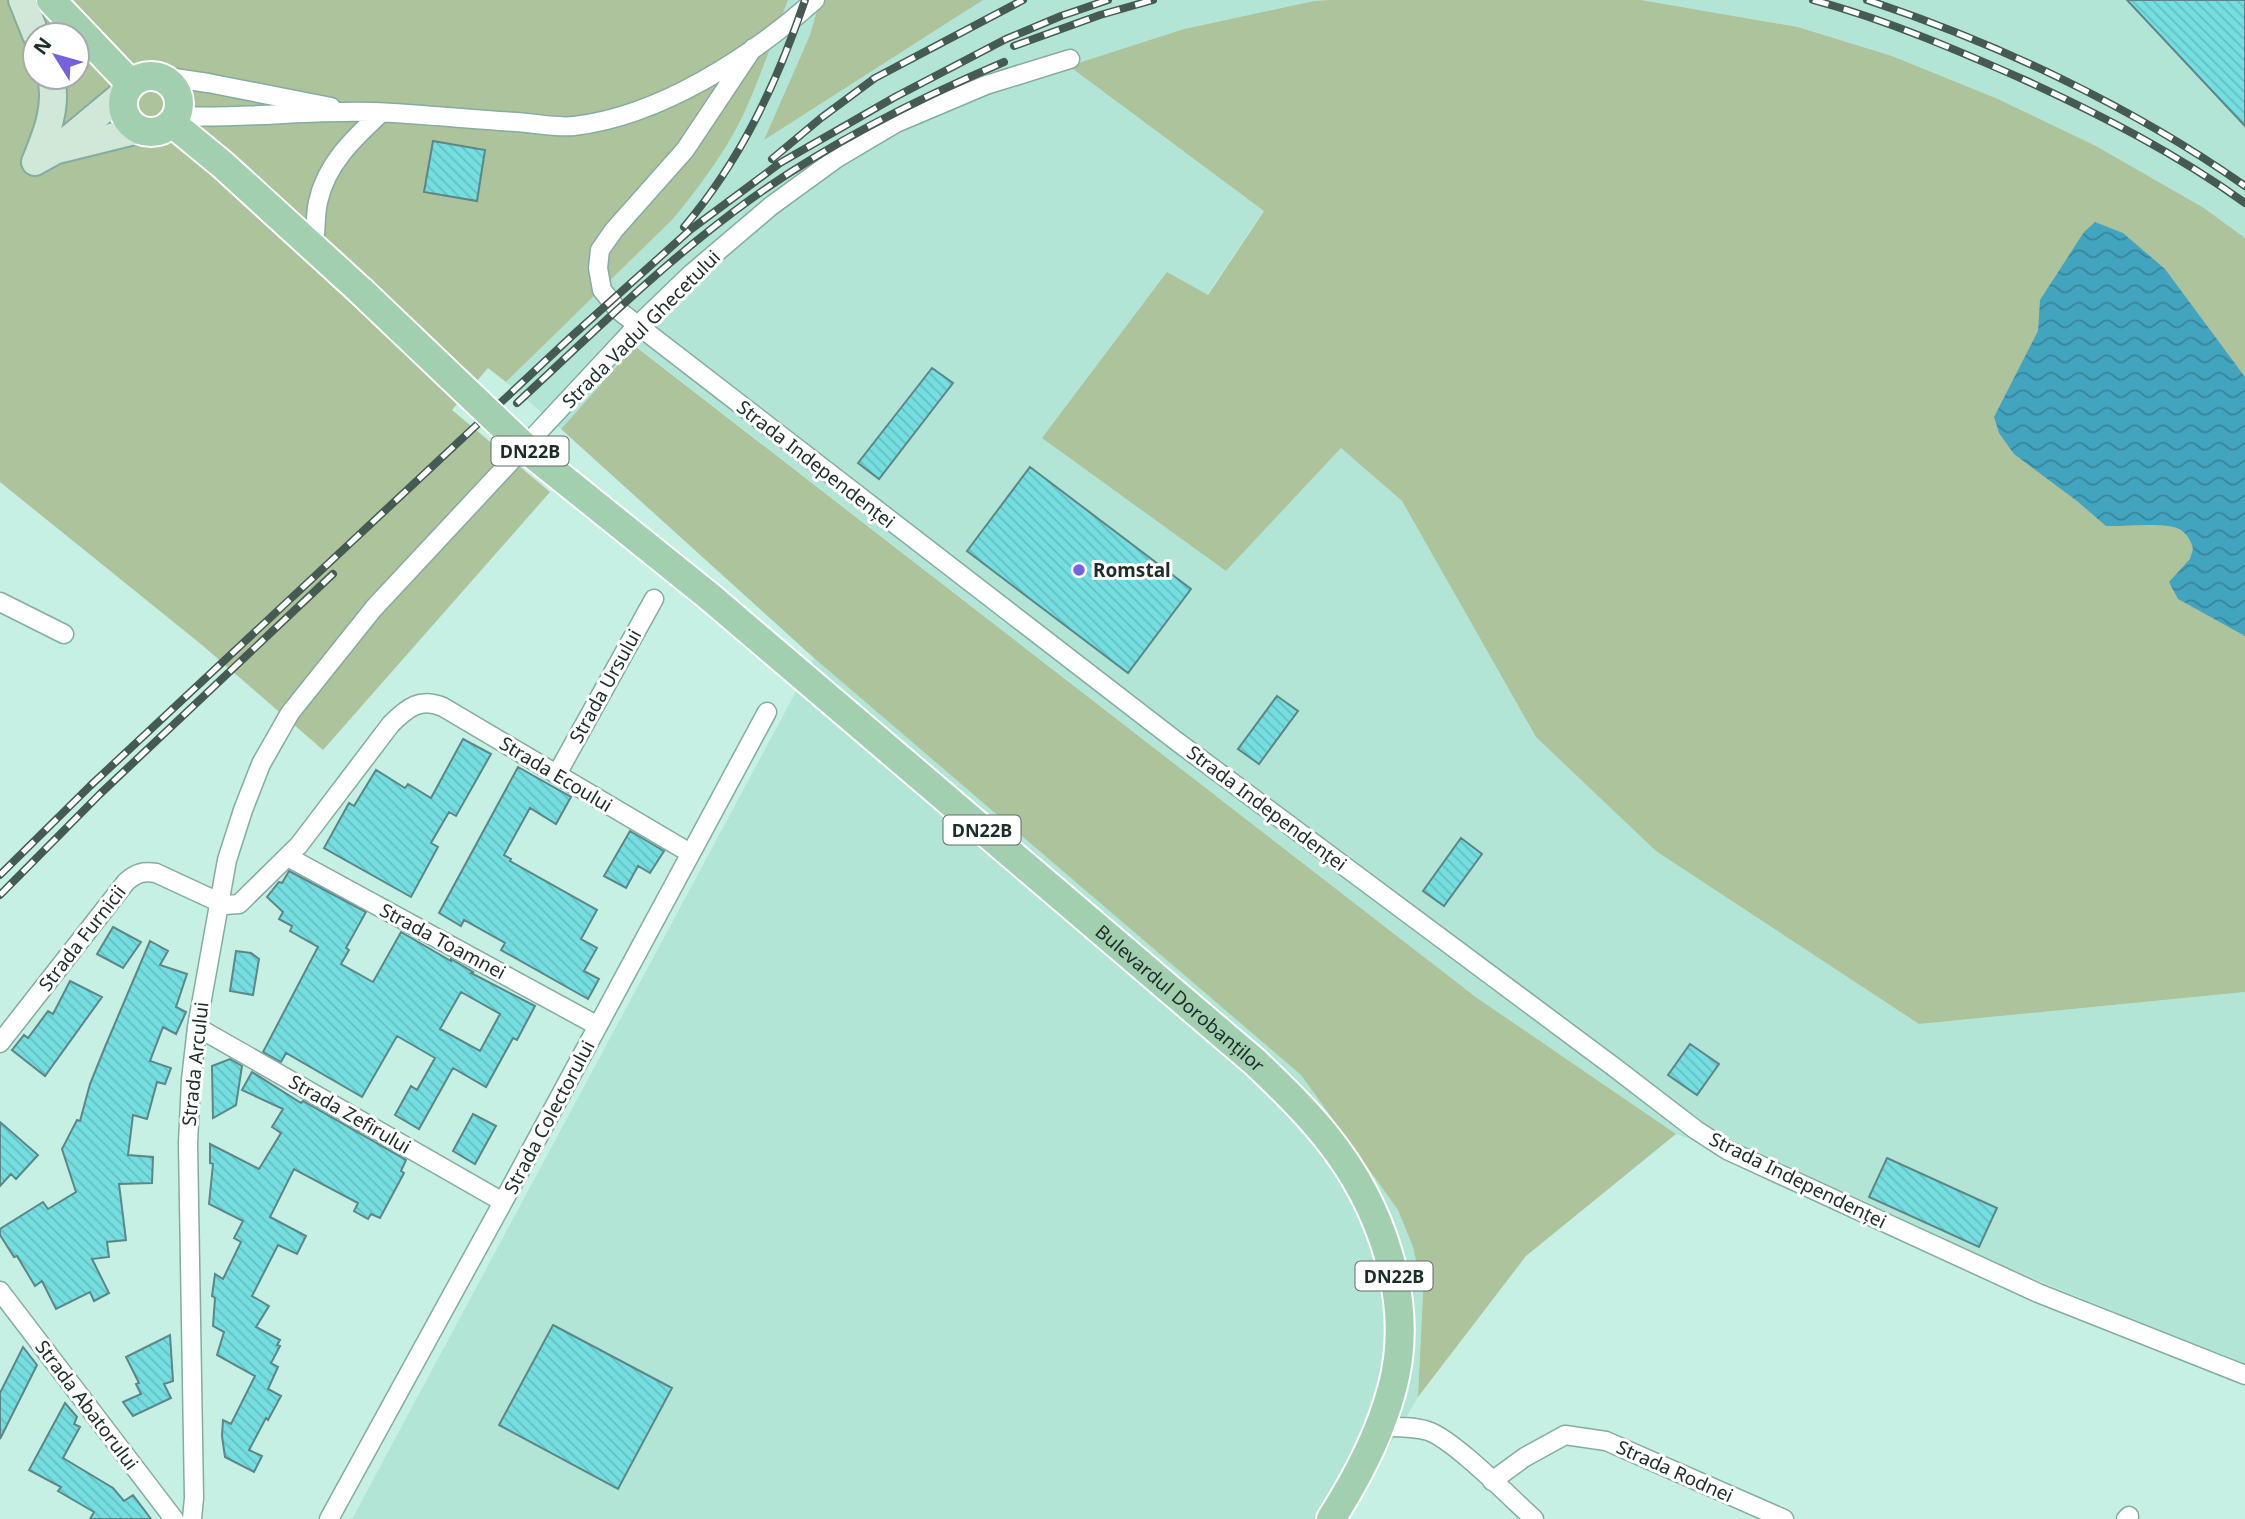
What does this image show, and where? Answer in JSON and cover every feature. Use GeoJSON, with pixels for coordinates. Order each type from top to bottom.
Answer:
{"type":"FeatureCollection","features":[{"type":"Feature","properties":{"kind":"main road"},"geometry":{"type":"LineString","coordinates":[[22,0],[30,21]]}},
{"type":"Feature","properties":{"kind":"main road"},"geometry":{"type":"LineString","coordinates":[[51,0],[128,88]]}},
{"type":"Feature","properties":{"kind":"main road"},"geometry":{"type":"LineString","coordinates":[[145,76],[160,76],[176,88],[179,97],[174,120],[157,132],[139,130],[44,157],[145,76]]}},
{"type":"Feature","properties":{"kind":"main road"},"geometry":{"type":"LineString","coordinates":[[128,88],[122,103],[125,114],[139,130]]}},
{"type":"Feature","properties":{"kind":"main road"},"geometry":{"type":"LineString","coordinates":[[44,157],[53,107],[52,91]]}},
{"type":"Feature","properties":{"kind":"main road","name":"DN22B"},"geometry":{"type":"LineString","coordinates":[[174,120],[314,246]]}},
{"type":"Feature","properties":{"kind":"main road","name":"Bulevardul Dorobanților"},"geometry":{"type":"LineString","coordinates":[[314,246],[531,453],[710,597],[1255,1062],[1298,1103],[1327,1138],[1357,1182],[1373,1214],[1394,1273],[1400,1311],[1399,1352],[1392,1389],[1358,1474],[1331,1519]]}},
{"type":"Feature","properties":{"kind":"street"},"geometry":{"type":"LineString","coordinates":[[174,120],[359,112],[572,126],[616,118],[686,91],[753,48],[815,0]]}},
{"type":"Feature","properties":{"kind":"street","name":"Strada Independenței"},"geometry":{"type":"LineString","coordinates":[[753,48],[685,150],[614,230],[600,250],[598,268],[602,290],[618,310],[1175,740],[1696,1130],[1727,1150],[2038,1293],[2245,1376]]}},
{"type":"Feature","properties":{"kind":"street","name":"Strada Vadul Ghecetului"},"geometry":{"type":"LineString","coordinates":[[219,903],[227,860],[243,810],[261,764],[290,713],[374,608],[638,326],[691,274],[771,206],[867,139],[960,95],[1070,59]]}},
{"type":"Feature","properties":{"kind":"street"},"geometry":{"type":"LineString","coordinates":[[160,76],[359,112]]}},
{"type":"Feature","properties":{"kind":"street"},"geometry":{"type":"LineString","coordinates":[[314,246],[322,186],[354,138],[381,113]]}},
{"type":"Feature","properties":{"kind":"street","name":"Strada Ursului"},"geometry":{"type":"LineString","coordinates":[[557,774],[654,599]]}},
{"type":"Feature","properties":{"kind":"street"},"geometry":{"type":"LineString","coordinates":[[0,602],[64,634]]}},
{"type":"Feature","properties":{"kind":"street","name":"Strada Ecoului"},"geometry":{"type":"LineString","coordinates":[[288,857],[391,724],[402,713],[420,703],[435,703],[443,707],[690,853]]}},
{"type":"Feature","properties":{"kind":"street","name":"Strada Colectorului"},"geometry":{"type":"LineString","coordinates":[[329,1519],[767,712]]}},
{"type":"Feature","properties":{"kind":"street"},"geometry":{"type":"LineString","coordinates":[[219,903],[232,906],[239,904],[288,857]]}},
{"type":"Feature","properties":{"kind":"street","name":"Strada Toamnei"},"geometry":{"type":"LineString","coordinates":[[288,857],[598,1026]]}},
{"type":"Feature","properties":{"kind":"street","name":"Strada Furnicii"},"geometry":{"type":"LineString","coordinates":[[0,1043],[134,875],[144,871],[156,873],[219,903]]}},
{"type":"Feature","properties":{"kind":"street","name":"Strada Arcului"},"geometry":{"type":"LineString","coordinates":[[192,1519],[194,1498],[188,1143],[197,1027],[219,903]]}},
{"type":"Feature","properties":{"kind":"street","name":"Strada Zefirului"},"geometry":{"type":"LineString","coordinates":[[197,1027],[503,1202]]}},
{"type":"Feature","properties":{"kind":"street","name":"Strada Abatorului"},"geometry":{"type":"LineString","coordinates":[[0,1291],[174,1519]]}},
{"type":"Feature","properties":{"kind":"street"},"geometry":{"type":"LineString","coordinates":[[1378,1427],[1412,1427],[1430,1432],[1456,1449],[1534,1519]]}},
{"type":"Feature","properties":{"kind":"street","name":"Strada Rodnei"},"geometry":{"type":"LineString","coordinates":[[1492,1481],[1525,1457],[1565,1435],[1606,1441],[1784,1519]]}},
{"type":"Feature","properties":{"kind":"shaded area"},"geometry":{"type":"Polygon","coordinates":[[[0,0],[788,0],[738,125],[712,167],[673,219],[506,382],[488,368],[452,410],[550,492],[323,750],[202,645],[0,482],[0,0]]]}},
{"type":"Feature","properties":{"kind":"shaded area"},"geometry":{"type":"Polygon","coordinates":[[[788,0],[820,0],[810,35],[765,139],[983,0],[1330,0],[1314,1],[1184,29],[1070,66],[1264,210],[1207,295],[1167,272],[1226,571],[1341,448],[1402,501],[1536,737],[1919,1024],[2245,992],[2245,1365],[2010,1269],[1848,1194],[1676,1134],[1477,998],[636,346],[561,429],[506,382],[673,219],[693,194],[744,113],[788,0]]]}},
{"type":"Feature","properties":{"kind":"shaded area"},"geometry":{"type":"Polygon","coordinates":[[[820,0],[983,0],[764,140],[810,35],[820,0]]]}},
{"type":"Feature","properties":{"kind":"shaded area"},"geometry":{"type":"Polygon","coordinates":[[[1641,0],[2245,0],[2245,238],[2204,208],[2096,146],[1998,99],[1892,56],[1798,27],[1641,0]]]}},
{"type":"Feature","properties":{"kind":"shaded area"},"geometry":{"type":"Polygon","coordinates":[[[1641,0],[1798,27],[1892,56],[1998,99],[2096,146],[2204,208],[2245,238],[2245,992],[1919,1024],[1656,851],[1536,737],[1402,501],[1341,448],[1226,571],[1042,438],[1167,272],[1208,295],[1264,211],[1069,66],[1184,29],[1314,1],[1641,0]]]}},
{"type":"Feature","properties":{"kind":"shaded area"},"geometry":{"type":"Polygon","coordinates":[[[635,346],[1477,998],[1676,1134],[1526,1256],[1418,1397],[1423,1292],[1413,1247],[1398,1210],[1301,1075],[814,658],[561,429],[635,346]]]}},
{"type":"Feature","properties":{"kind":"shaded area"},"geometry":{"type":"Polygon","coordinates":[[[814,658],[1301,1075],[1398,1210],[1413,1247],[1423,1292],[1418,1397],[1346,1519],[352,1519],[814,658]]]}},
{"type":"Feature","properties":{"kind":"water"},"geometry":{"type":"Polygon","coordinates":[[[2095,222],[2123,233],[2165,269],[2245,377],[2245,636],[2178,599],[2169,582],[2190,559],[2193,549],[2189,538],[2181,530],[2166,526],[2106,526],[2014,454],[1999,433],[1994,417],[2038,331],[2040,300],[2084,232],[2095,222]]]}},
{"type":"Feature","properties":{"kind":"building"},"geometry":{"type":"Polygon","coordinates":[[[2127,0],[2245,0],[2245,126],[2127,0]]]}},
{"type":"Feature","properties":{"kind":"building"},"geometry":{"type":"Polygon","coordinates":[[[433,141],[485,150],[477,201],[424,192],[433,141]]]}},
{"type":"Feature","properties":{"kind":"building"},"geometry":{"type":"Polygon","coordinates":[[[932,368],[953,383],[879,479],[858,463],[932,368]]]}},
{"type":"Feature","properties":{"kind":"building","name":"Romstal"},"geometry":{"type":"Polygon","coordinates":[[[1030,467],[1191,589],[1128,673],[967,551],[1030,467]]]}},
{"type":"Feature","properties":{"kind":"building"},"geometry":{"type":"Polygon","coordinates":[[[1277,696],[1298,711],[1259,764],[1238,749],[1277,696]]]}},
{"type":"Feature","properties":{"kind":"building"},"geometry":{"type":"Polygon","coordinates":[[[463,739],[491,754],[456,816],[449,812],[431,843],[438,847],[411,897],[324,848],[349,803],[354,806],[376,770],[405,788],[408,784],[431,798],[463,739]]]}},
{"type":"Feature","properties":{"kind":"building"},"geometry":{"type":"Polygon","coordinates":[[[518,767],[571,797],[556,824],[530,808],[504,855],[511,859],[510,861],[597,910],[581,939],[597,948],[584,971],[599,979],[588,999],[501,950],[505,943],[464,920],[461,926],[439,913],[518,767]]]}},
{"type":"Feature","properties":{"kind":"building"},"geometry":{"type":"Polygon","coordinates":[[[630,831],[664,851],[650,873],[638,866],[626,888],[604,876],[630,831]]]}},
{"type":"Feature","properties":{"kind":"building"},"geometry":{"type":"Polygon","coordinates":[[[1461,838],[1482,854],[1444,906],[1423,891],[1461,838]]]}},
{"type":"Feature","properties":{"kind":"building"},"geometry":{"type":"Polygon","coordinates":[[[289,871],[366,912],[346,948],[349,950],[341,964],[373,982],[401,932],[535,1006],[517,1040],[513,1038],[486,1087],[453,1068],[419,1129],[395,1115],[411,1086],[417,1090],[435,1058],[397,1036],[362,1097],[286,1053],[281,1062],[263,1052],[318,947],[290,931],[292,926],[279,919],[283,912],[267,897],[279,882],[282,883],[289,871]],[[461,992],[440,1029],[480,1051],[500,1014],[461,992]]]}},
{"type":"Feature","properties":{"kind":"building"},"geometry":{"type":"Polygon","coordinates":[[[113,927],[141,942],[123,968],[97,954],[113,927]]]}},
{"type":"Feature","properties":{"kind":"building"},"geometry":{"type":"Polygon","coordinates":[[[150,941],[168,951],[160,965],[187,974],[176,1007],[186,1012],[176,1034],[163,1027],[150,1061],[171,1068],[165,1084],[157,1082],[147,1119],[133,1115],[128,1155],[153,1157],[152,1183],[119,1184],[126,1240],[107,1242],[109,1257],[92,1259],[109,1293],[94,1301],[90,1292],[56,1309],[42,1281],[35,1286],[17,1256],[14,1257],[0,1235],[0,1229],[43,1202],[48,1209],[76,1192],[62,1149],[77,1120],[80,1121],[90,1084],[150,941]]]}},
{"type":"Feature","properties":{"kind":"building"},"geometry":{"type":"Polygon","coordinates":[[[236,951],[251,953],[259,959],[253,995],[230,991],[236,951]]]}},
{"type":"Feature","properties":{"kind":"building"},"geometry":{"type":"Polygon","coordinates":[[[70,981],[102,997],[45,1076],[12,1050],[24,1035],[28,1038],[48,1011],[53,1014],[70,981]]]}},
{"type":"Feature","properties":{"kind":"building"},"geometry":{"type":"Polygon","coordinates":[[[1690,1044],[1719,1064],[1697,1095],[1668,1075],[1690,1044]]]}},
{"type":"Feature","properties":{"kind":"building"},"geometry":{"type":"Polygon","coordinates":[[[230,1059],[242,1066],[236,1105],[213,1118],[212,1066],[230,1059]]]}},
{"type":"Feature","properties":{"kind":"building"},"geometry":{"type":"Polygon","coordinates":[[[252,1072],[301,1103],[303,1101],[406,1160],[401,1171],[404,1173],[380,1218],[371,1214],[368,1219],[354,1211],[358,1203],[294,1169],[270,1217],[306,1236],[297,1254],[278,1245],[252,1296],[269,1306],[256,1327],[280,1340],[277,1345],[280,1346],[271,1363],[278,1367],[268,1389],[281,1396],[249,1450],[262,1456],[254,1472],[225,1457],[222,1436],[223,1420],[231,1424],[255,1376],[217,1355],[224,1332],[213,1326],[215,1298],[212,1296],[215,1274],[223,1279],[241,1242],[234,1238],[243,1221],[209,1204],[213,1164],[210,1163],[210,1144],[259,1169],[281,1133],[272,1127],[283,1109],[242,1090],[252,1072]]]}},
{"type":"Feature","properties":{"kind":"building"},"geometry":{"type":"Polygon","coordinates":[[[473,1114],[496,1126],[475,1164],[453,1151],[473,1114]]]}},
{"type":"Feature","properties":{"kind":"building"},"geometry":{"type":"Polygon","coordinates":[[[0,1122],[38,1155],[16,1179],[11,1174],[0,1186],[0,1122]]]}},
{"type":"Feature","properties":{"kind":"building"},"geometry":{"type":"Polygon","coordinates":[[[1887,1158],[1997,1208],[1979,1247],[1869,1197],[1887,1158]]]}},
{"type":"Feature","properties":{"kind":"building"},"geometry":{"type":"Polygon","coordinates":[[[553,1325],[672,1388],[618,1489],[499,1425],[553,1325]]]}},
{"type":"Feature","properties":{"kind":"building"},"geometry":{"type":"Polygon","coordinates":[[[170,1335],[173,1381],[164,1384],[171,1398],[133,1416],[123,1402],[141,1394],[136,1384],[139,1383],[126,1357],[170,1335]]]}},
{"type":"Feature","properties":{"kind":"building"},"geometry":{"type":"Polygon","coordinates":[[[23,1347],[37,1365],[0,1439],[0,1393],[23,1347]]]}},
{"type":"Feature","properties":{"kind":"building"},"geometry":{"type":"Polygon","coordinates":[[[65,1403],[77,1417],[74,1424],[80,1427],[63,1458],[113,1488],[124,1501],[133,1495],[151,1519],[90,1519],[94,1512],[58,1491],[61,1487],[29,1470],[65,1403]]]}},
{"type":"Feature","properties":{"kind":"railway"},"geometry":{"type":"LineString","coordinates":[[684,227],[740,148],[769,91],[805,0]]}},
{"type":"Feature","properties":{"kind":"railway"},"geometry":{"type":"LineString","coordinates":[[772,159],[875,78],[1023,0]]}},
{"type":"Feature","properties":{"kind":"railway"},"geometry":{"type":"LineString","coordinates":[[0,875],[90,786],[572,336],[690,230],[780,163],[895,97],[1006,39],[1108,0]]}},
{"type":"Feature","properties":{"kind":"railway"},"geometry":{"type":"LineString","coordinates":[[1014,46],[1100,15],[1153,0]]}},
{"type":"Feature","properties":{"kind":"railway"},"geometry":{"type":"LineString","coordinates":[[1813,0],[1922,36],[2055,94],[2166,152],[2245,203]]}},
{"type":"Feature","properties":{"kind":"railway"},"geometry":{"type":"LineString","coordinates":[[1867,0],[1965,36],[2063,80],[2157,130],[2245,186]]}},
{"type":"Feature","properties":{"kind":"railway"},"geometry":{"type":"LineString","coordinates":[[517,403],[660,271],[751,199],[811,159],[873,124],[1004,62]]}},
{"type":"Feature","properties":{"kind":"railway"},"geometry":{"type":"LineString","coordinates":[[0,895],[100,794],[333,574]]}},
{"type":"Feature","properties":{"kind":"place","name":"Romstal"},"geometry":{"type":"Point","coordinates":[1079,570]}}]}
